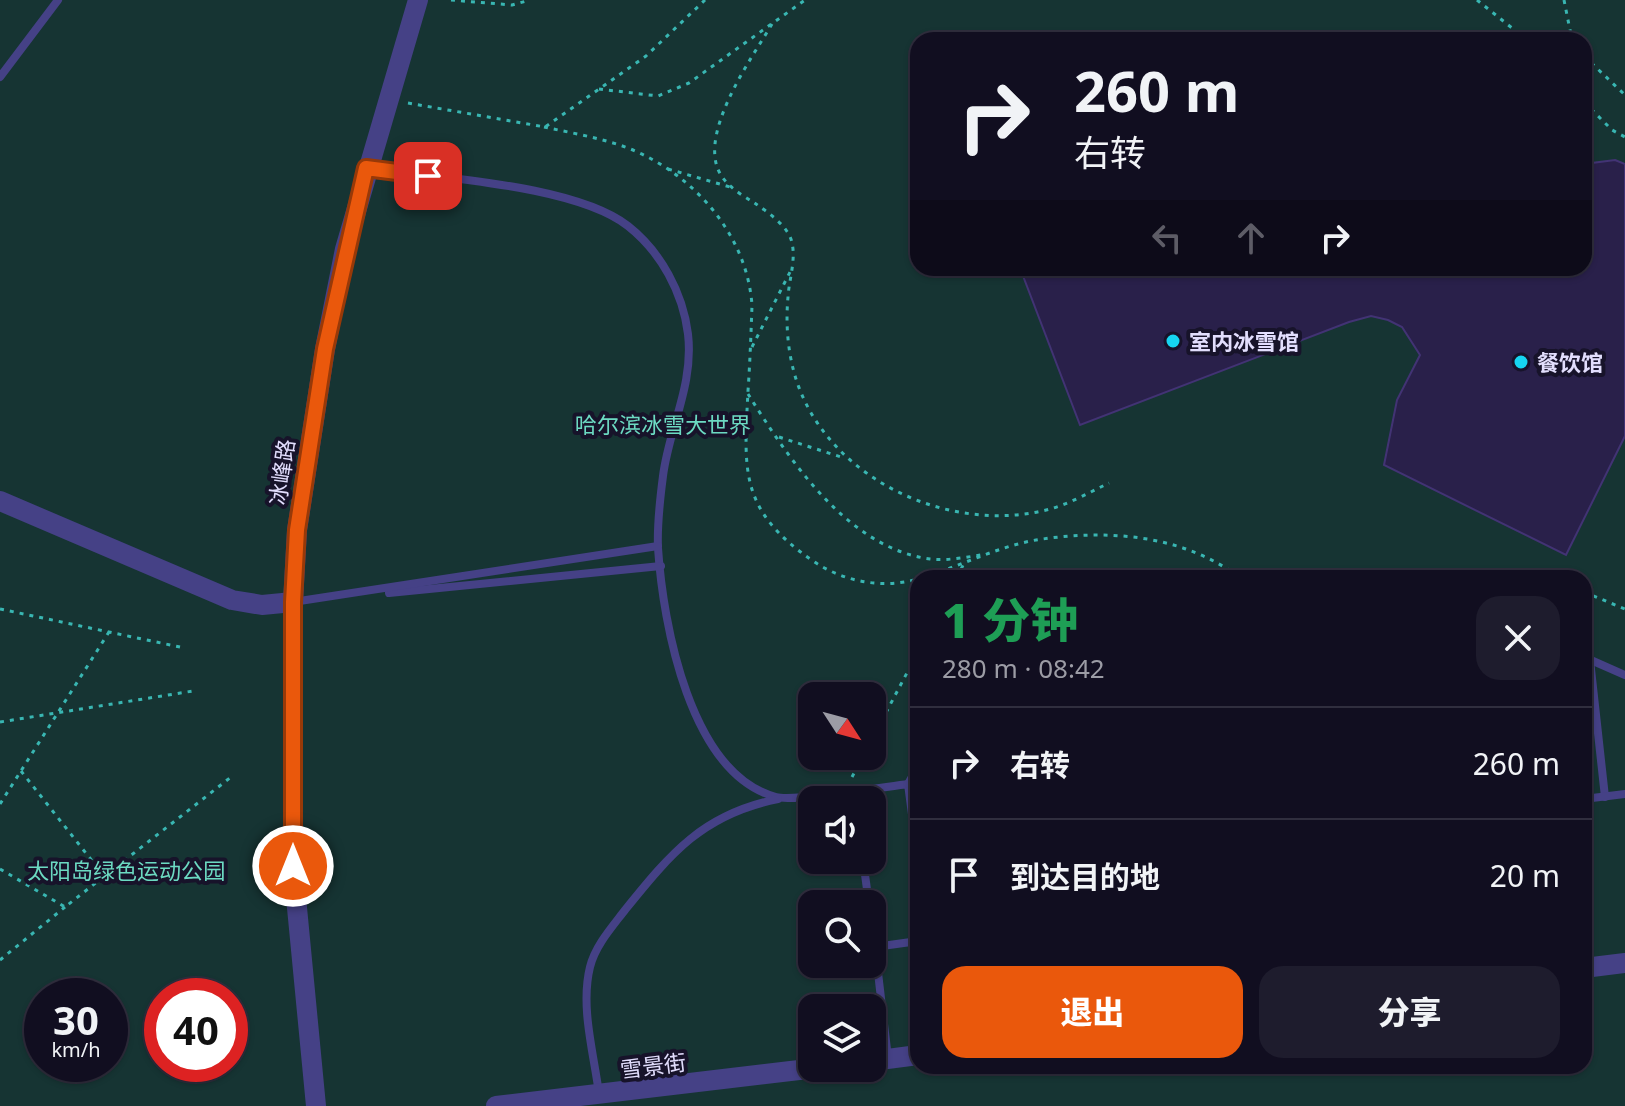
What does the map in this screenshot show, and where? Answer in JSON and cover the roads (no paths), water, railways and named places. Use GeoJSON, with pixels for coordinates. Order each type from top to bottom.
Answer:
{"type":"FeatureCollection","features":[{"type":"Feature","properties":{"kind":"street","name":"冰峰路"},"geometry":{"type":"LineString","coordinates":[[316,1106],[293,866],[293,602],[297,530],[325,349],[366,168],[418,0]]}},
{"type":"Feature","properties":{"kind":"street"},"geometry":{"type":"LineString","coordinates":[[0,501],[232,600],[262,605],[293,602]]}},
{"type":"Feature","properties":{"kind":"street"},"geometry":{"type":"LineString","coordinates":[[1592,967],[1625,963]]}},
{"type":"Feature","properties":{"kind":"street"},"geometry":{"type":"LineString","coordinates":[[886,1059],[910,1056]]}},
{"type":"Feature","properties":{"kind":"street","name":"雪景街"},"geometry":{"type":"LineString","coordinates":[[496,1106],[798,1070]]}},
{"type":"Feature","properties":{"kind":"lane"},"geometry":{"type":"LineString","coordinates":[[0,77],[58,0]]}},
{"type":"Feature","properties":{"kind":"lane"},"geometry":{"type":"LineString","coordinates":[[366,168],[575,200],[626,224],[657,257],[681,301],[689,350],[687,383],[666,455],[658,546],[679,663],[700,727],[727,766],[749,783],[779,798]]}},
{"type":"Feature","properties":{"kind":"lane"},"geometry":{"type":"LineString","coordinates":[[293,602],[658,546]]}},
{"type":"Feature","properties":{"kind":"lane"},"geometry":{"type":"LineString","coordinates":[[293,602],[661,566]]}},
{"type":"Feature","properties":{"kind":"lane"},"geometry":{"type":"LineString","coordinates":[[1592,661],[1625,675]]}},
{"type":"Feature","properties":{"kind":"lane"},"geometry":{"type":"LineString","coordinates":[[1592,697],[1605,797]]}},
{"type":"Feature","properties":{"kind":"lane"},"geometry":{"type":"LineString","coordinates":[[910,780],[910,799]]}},
{"type":"Feature","properties":{"kind":"lane"},"geometry":{"type":"LineString","coordinates":[[886,788],[908,784]]}},
{"type":"Feature","properties":{"kind":"lane"},"geometry":{"type":"LineString","coordinates":[[1592,798],[1625,794]]}},
{"type":"Feature","properties":{"kind":"lane"},"geometry":{"type":"LineString","coordinates":[[599,1096],[587,1000],[588,976],[595,952],[655,873],[697,831],[740,807],[798,797]]}},
{"type":"Feature","properties":{"kind":"lane"},"geometry":{"type":"LineString","coordinates":[[886,945],[910,942]]}},
{"type":"Feature","properties":{"kind":"place","name":"室内冰雪馆"},"geometry":{"type":"Point","coordinates":[1173,341]}},
{"type":"Feature","properties":{"kind":"place","name":"餐饮馆"},"geometry":{"type":"Point","coordinates":[1521,362]}},
{"type":"Feature","properties":{"kind":"park label","name":"哈尔滨冰雪大世界"},"geometry":{"type":"Point","coordinates":[663,424]}},
{"type":"Feature","properties":{"kind":"park label","name":"太阳岛绿色运动公园"},"geometry":{"type":"Point","coordinates":[126,870]}}]}
